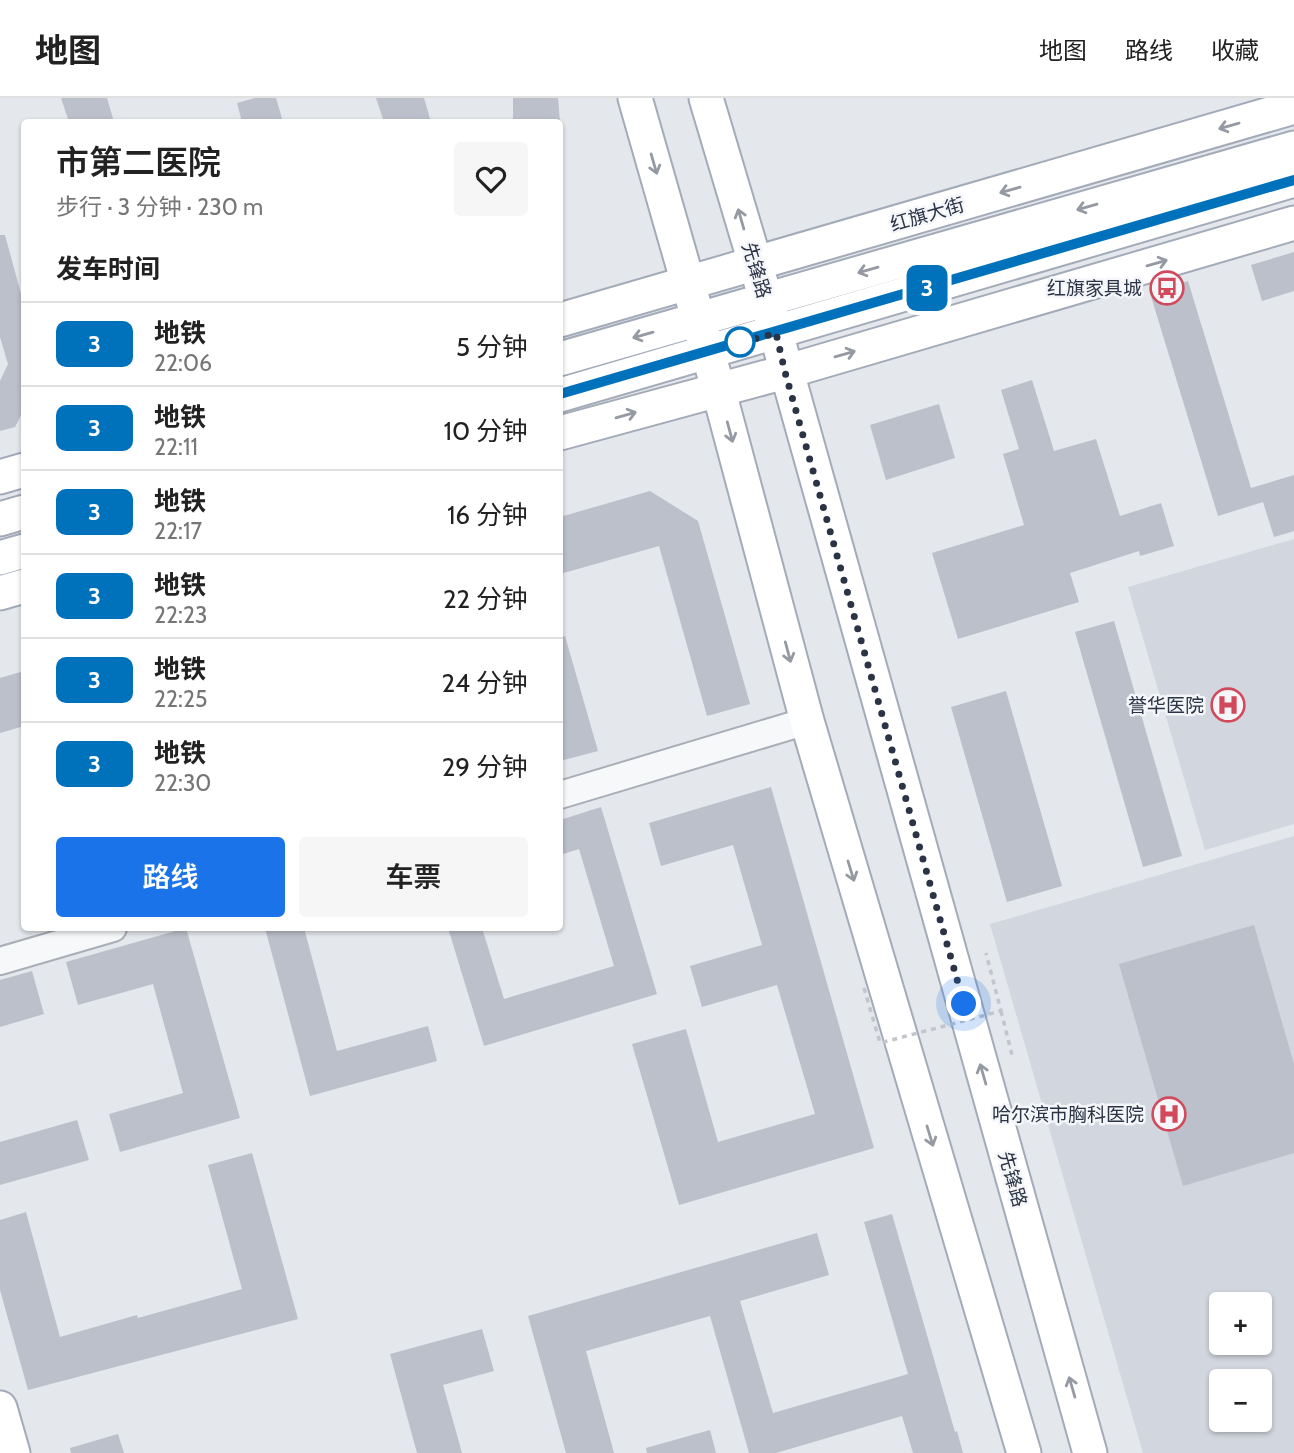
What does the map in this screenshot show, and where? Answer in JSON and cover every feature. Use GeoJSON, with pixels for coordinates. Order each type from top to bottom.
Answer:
{"type":"FeatureCollection","features":[{"type":"Feature","properties":{"kind":"main road"},"geometry":{"type":"LineString","coordinates":[[635,98],[718,388],[807,721],[1024,1453]]}},
{"type":"Feature","properties":{"kind":"main road","name":"先锋路"},"geometry":{"type":"LineString","coordinates":[[706,98],[776,333],[1090,1453]]}},
{"type":"Feature","properties":{"kind":"main road","name":"红旗大街"},"geometry":{"type":"LineString","coordinates":[[563,319],[1294,107]]}},
{"type":"Feature","properties":{"kind":"main road","name":"红旗大街"},"geometry":{"type":"LineString","coordinates":[[563,358],[1294,148]]}},
{"type":"Feature","properties":{"kind":"main road"},"geometry":{"type":"LineString","coordinates":[[563,395],[1294,180]]}},
{"type":"Feature","properties":{"kind":"main road"},"geometry":{"type":"LineString","coordinates":[[563,432],[785,372],[1294,223]]}},
{"type":"Feature","properties":{"kind":"main road"},"geometry":{"type":"LineString","coordinates":[[0,477],[21,471]]}},
{"type":"Feature","properties":{"kind":"main road"},"geometry":{"type":"LineString","coordinates":[[0,519],[21,513]]}},
{"type":"Feature","properties":{"kind":"main road"},"geometry":{"type":"LineString","coordinates":[[0,558],[21,552]]}},
{"type":"Feature","properties":{"kind":"main road"},"geometry":{"type":"LineString","coordinates":[[0,593],[21,587]]}},
{"type":"Feature","properties":{"kind":"main road"},"geometry":{"type":"LineString","coordinates":[[0,1408],[13,1453]]}},
{"type":"Feature","properties":{"kind":"street"},"geometry":{"type":"LineString","coordinates":[[563,793],[807,721]]}},
{"type":"Feature","properties":{"kind":"street"},"geometry":{"type":"LineString","coordinates":[[0,961],[103,931]]}},
{"type":"Feature","properties":{"kind":"path"},"geometry":{"type":"LineString","coordinates":[[986,953],[1012,1055]]}},
{"type":"Feature","properties":{"kind":"path"},"geometry":{"type":"LineString","coordinates":[[864,988],[880,1043],[1001,1011]]}},
{"type":"Feature","properties":{"kind":"shaded area","name":"誉华医院"},"geometry":{"type":"Polygon","coordinates":[[[1294,539],[1294,824],[1205,850],[1128,587],[1294,539]]]}},
{"type":"Feature","properties":{"kind":"shaded area","name":"哈尔滨市胸科医院"},"geometry":{"type":"Polygon","coordinates":[[[1294,836],[1294,1453],[1143,1453],[990,924],[1294,836]]]}},
{"type":"Feature","properties":{"kind":"building"},"geometry":{"type":"Polygon","coordinates":[[[61,98],[107,98],[113,119],[68,119],[61,98]]]}},
{"type":"Feature","properties":{"kind":"building"},"geometry":{"type":"Polygon","coordinates":[[[255,98],[276,98],[282,119],[241,119],[237,103],[255,98]]]}},
{"type":"Feature","properties":{"kind":"building"},"geometry":{"type":"Polygon","coordinates":[[[376,98],[424,98],[430,119],[383,119],[376,98]]]}},
{"type":"Feature","properties":{"kind":"building"},"geometry":{"type":"Polygon","coordinates":[[[513,98],[558,98],[560,119],[513,119],[513,98]]]}},
{"type":"Feature","properties":{"kind":"building"},"geometry":{"type":"Polygon","coordinates":[[[0,235],[5,235],[21,294],[21,415],[15,427],[0,431],[0,381],[8,364],[0,337],[0,235]]]}},
{"type":"Feature","properties":{"kind":"building"},"geometry":{"type":"Polygon","coordinates":[[[1294,252],[1294,291],[1262,301],[1251,265],[1294,252]]]}},
{"type":"Feature","properties":{"kind":"building"},"geometry":{"type":"Polygon","coordinates":[[[1188,281],[1251,488],[1294,475],[1294,531],[1274,537],[1263,502],[1218,516],[1150,293],[1188,281]]]}},
{"type":"Feature","properties":{"kind":"building"},"geometry":{"type":"Polygon","coordinates":[[[1032,380],[1054,451],[1096,439],[1120,516],[1161,503],[1174,546],[1140,556],[1139,551],[1070,573],[1079,602],[958,639],[932,553],[1024,525],[1003,454],[1019,449],[1001,390],[1032,380]]]}},
{"type":"Feature","properties":{"kind":"building"},"geometry":{"type":"Polygon","coordinates":[[[939,404],[955,458],[886,480],[870,425],[939,404]]]}},
{"type":"Feature","properties":{"kind":"building"},"geometry":{"type":"Polygon","coordinates":[[[650,491],[698,521],[750,704],[707,716],[659,546],[563,573],[563,516],[650,491]]]}},
{"type":"Feature","properties":{"kind":"building"},"geometry":{"type":"Polygon","coordinates":[[[1114,621],[1182,856],[1143,867],[1075,632],[1114,621]]]}},
{"type":"Feature","properties":{"kind":"building"},"geometry":{"type":"Polygon","coordinates":[[[563,636],[598,751],[563,760],[563,636]]]}},
{"type":"Feature","properties":{"kind":"building"},"geometry":{"type":"Polygon","coordinates":[[[21,672],[21,727],[0,733],[0,678],[21,672]]]}},
{"type":"Feature","properties":{"kind":"building"},"geometry":{"type":"Polygon","coordinates":[[[1006,691],[1062,886],[1007,902],[951,707],[1006,691]]]}},
{"type":"Feature","properties":{"kind":"building"},"geometry":{"type":"Polygon","coordinates":[[[771,787],[874,1148],[679,1205],[632,1044],[686,1029],[718,1142],[815,1114],[777,985],[702,1007],[690,966],[762,945],[733,845],[661,866],[649,823],[771,787]]]}},
{"type":"Feature","properties":{"kind":"building"},"geometry":{"type":"Polygon","coordinates":[[[601,807],[657,994],[484,1046],[449,931],[483,931],[504,999],[614,966],[579,849],[563,854],[563,819],[601,807]]]}},
{"type":"Feature","properties":{"kind":"building"},"geometry":{"type":"Polygon","coordinates":[[[1254,925],[1294,1064],[1294,1153],[1183,1186],[1119,964],[1254,925]]]}},
{"type":"Feature","properties":{"kind":"building"},"geometry":{"type":"Polygon","coordinates":[[[175,931],[187,931],[240,1118],[120,1152],[109,1114],[183,1093],[153,984],[78,1005],[66,962],[175,931]]]}},
{"type":"Feature","properties":{"kind":"building"},"geometry":{"type":"Polygon","coordinates":[[[266,931],[305,931],[337,1051],[428,1026],[437,1061],[310,1096],[266,931]]]}},
{"type":"Feature","properties":{"kind":"building"},"geometry":{"type":"Polygon","coordinates":[[[32,971],[44,1014],[0,1027],[0,980],[32,971]]]}},
{"type":"Feature","properties":{"kind":"building"},"geometry":{"type":"Polygon","coordinates":[[[77,1120],[89,1160],[0,1185],[0,1142],[77,1120]]]}},
{"type":"Feature","properties":{"kind":"building"},"geometry":{"type":"Polygon","coordinates":[[[252,1153],[298,1319],[28,1390],[0,1290],[0,1220],[26,1212],[60,1337],[137,1315],[138,1318],[242,1289],[208,1165],[252,1153]]]}},
{"type":"Feature","properties":{"kind":"building"},"geometry":{"type":"Polygon","coordinates":[[[892,1214],[963,1453],[913,1453],[902,1416],[776,1453],[749,1453],[710,1316],[586,1351],[614,1453],[566,1453],[528,1316],[817,1233],[829,1275],[740,1301],[773,1413],[908,1374],[864,1222],[892,1214]]]}},
{"type":"Feature","properties":{"kind":"building"},"geometry":{"type":"Polygon","coordinates":[[[482,1329],[494,1371],[443,1385],[462,1453],[417,1453],[390,1354],[482,1329]]]}},
{"type":"Feature","properties":{"kind":"building"},"geometry":{"type":"Polygon","coordinates":[[[710,1430],[716,1453],[647,1453],[646,1448],[710,1430]]]}},
{"type":"Feature","properties":{"kind":"building"},"geometry":{"type":"Polygon","coordinates":[[[118,1434],[124,1453],[71,1453],[70,1448],[118,1434]]]}},
{"type":"Feature","properties":{"kind":"metro line","name":"3"},"geometry":{"type":"LineString","coordinates":[[563,393],[1294,180]]}},
{"type":"Feature","properties":{"kind":"place","name":"红旗家具城"},"geometry":{"type":"Point","coordinates":[1167,288]}},
{"type":"Feature","properties":{"kind":"place","name":"誉华医院"},"geometry":{"type":"Point","coordinates":[1228,705]}},
{"type":"Feature","properties":{"kind":"place","name":"哈尔滨市胸科医院"},"geometry":{"type":"Point","coordinates":[1169,1114]}},
{"type":"Feature","properties":{"kind":"route"},"geometry":{"type":"LineString","coordinates":[[740,342],[736,344],[776,333],[964,1004]]}}]}
